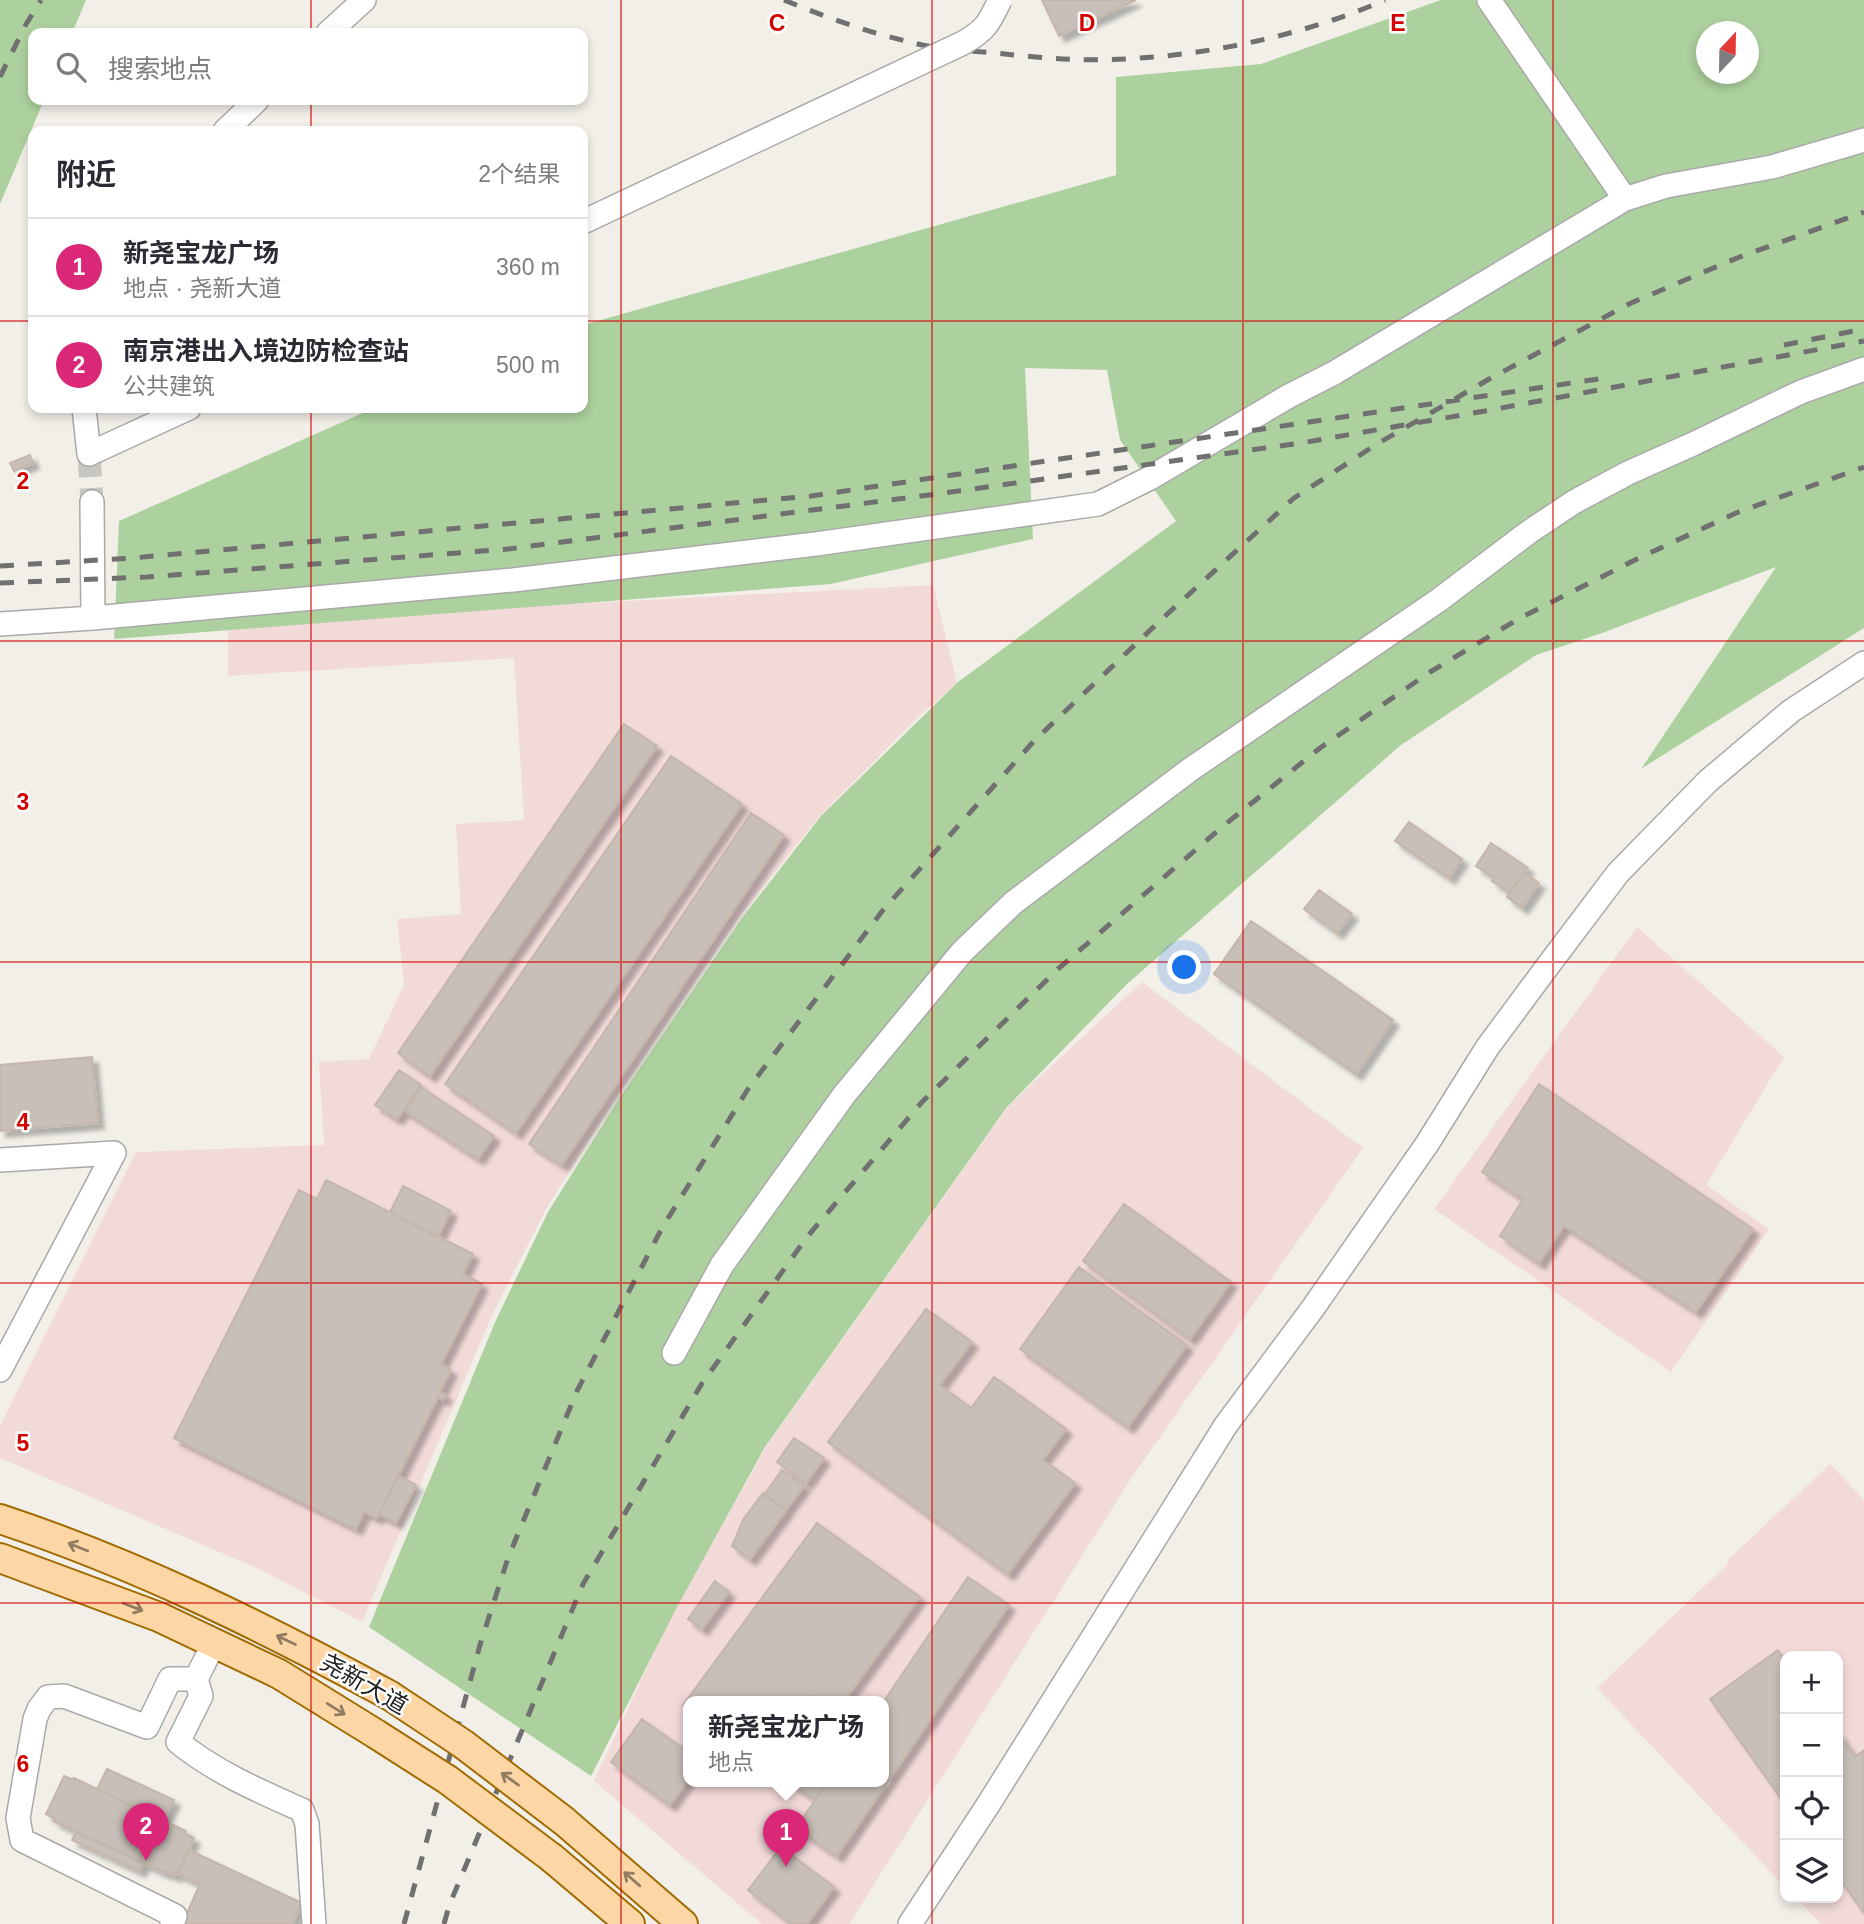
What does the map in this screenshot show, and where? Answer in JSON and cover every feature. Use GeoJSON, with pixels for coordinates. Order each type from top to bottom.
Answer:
{"type":"FeatureCollection","features":[{"type":"Feature","properties":{"kind":"main road","name":"尧新大道"},"geometry":{"type":"LineString","coordinates":[[0,1519],[49,1535],[169,1584],[292,1642],[389,1695],[463,1744],[564,1821],[683,1924]]}},
{"type":"Feature","properties":{"kind":"main road","name":"尧新大道"},"geometry":{"type":"LineString","coordinates":[[0,1558],[159,1617],[279,1674],[448,1780],[552,1858],[630,1924]]}},
{"type":"Feature","properties":{"kind":"street"},"geometry":{"type":"LineString","coordinates":[[333,28],[364,0]]}},
{"type":"Feature","properties":{"kind":"street"},"geometry":{"type":"LineString","coordinates":[[588,220],[963,43],[989,23],[1000,0]]}},
{"type":"Feature","properties":{"kind":"street"},"geometry":{"type":"LineString","coordinates":[[1489,0],[1625,199]]}},
{"type":"Feature","properties":{"kind":"street"},"geometry":{"type":"LineString","coordinates":[[230,126],[252,105]]}},
{"type":"Feature","properties":{"kind":"street"},"geometry":{"type":"LineString","coordinates":[[0,624],[513,580],[816,544],[1098,504],[1150,478],[1389,341],[1625,199],[1666,186],[1772,167],[1864,140]]}},
{"type":"Feature","properties":{"kind":"street"},"geometry":{"type":"LineString","coordinates":[[674,1353],[722,1265],[845,1095],[962,952],[1013,903],[1191,769],[1439,600],[1529,532],[1574,502],[1628,473],[1801,392],[1864,369]]}},
{"type":"Feature","properties":{"kind":"street"},"geometry":{"type":"LineString","coordinates":[[85,413],[89,454],[178,413]]}},
{"type":"Feature","properties":{"kind":"street"},"geometry":{"type":"LineString","coordinates":[[92,502],[93,618]]}},
{"type":"Feature","properties":{"kind":"street"},"geometry":{"type":"LineString","coordinates":[[910,1924],[988,1805],[1226,1425],[1427,1144],[1487,1048],[1618,873],[1708,781],[1791,711],[1864,663]]}},
{"type":"Feature","properties":{"kind":"street"},"geometry":{"type":"LineString","coordinates":[[0,1160],[114,1153],[0,1370]]}},
{"type":"Feature","properties":{"kind":"street"},"geometry":{"type":"LineString","coordinates":[[214,1643],[196,1679],[201,1696],[178,1742],[194,1755],[240,1782],[302,1810],[307,1824],[314,1924]]}},
{"type":"Feature","properties":{"kind":"street"},"geometry":{"type":"LineString","coordinates":[[172,1924],[175,1916],[22,1840],[18,1818],[35,1720],[48,1697],[64,1696],[146,1727],[170,1679],[196,1679]]}},
{"type":"Feature","properties":{"kind":"shaded area"},"geometry":{"type":"Polygon","coordinates":[[[933,585],[957,683],[917,718],[819,817],[740,916],[616,1098],[546,1209],[492,1315],[362,1622],[257,1568],[0,1458],[0,1426],[136,1152],[324,1145],[319,1062],[369,1059],[404,985],[397,919],[461,914],[456,824],[524,820],[514,658],[228,676],[228,622],[933,585]]]}},
{"type":"Feature","properties":{"kind":"shaded area"},"geometry":{"type":"Polygon","coordinates":[[[1637,927],[1784,1057],[1706,1185],[1769,1229],[1671,1372],[1434,1209],[1637,927]]]}},
{"type":"Feature","properties":{"kind":"shaded area"},"geometry":{"type":"Polygon","coordinates":[[[1142,982],[1363,1148],[1132,1477],[849,1924],[762,1924],[594,1781],[674,1610],[768,1444],[1010,1104],[1142,982]]]}},
{"type":"Feature","properties":{"kind":"shaded area"},"geometry":{"type":"Polygon","coordinates":[[[1830,1464],[1864,1500],[1864,1924],[1821,1924],[1801,1903],[1843,1903],[1843,1651],[1780,1651],[1780,1882],[1597,1688],[1729,1563],[1728,1560],[1830,1464]]]}},
{"type":"Feature","properties":{"kind":"green space"},"geometry":{"type":"Polygon","coordinates":[[[0,0],[86,0],[74,28],[28,28],[28,105],[42,105],[33,126],[28,126],[28,138],[0,204],[0,0]]]}},
{"type":"Feature","properties":{"kind":"green space"},"geometry":{"type":"Polygon","coordinates":[[[1441,0],[1864,0],[1864,628],[1641,769],[1776,567],[1605,632],[1536,655],[1401,745],[1127,984],[1007,1107],[765,1447],[676,1609],[591,1776],[369,1627],[496,1320],[548,1212],[619,1099],[742,918],[821,816],[958,682],[1176,521],[1120,440],[1107,370],[1025,368],[1033,539],[831,584],[114,639],[119,521],[363,413],[588,413],[588,324],[1116,175],[1116,77],[1261,64],[1441,0]]]}},
{"type":"Feature","properties":{"kind":"building"},"geometry":{"type":"Polygon","coordinates":[[[1042,0],[1136,0],[1059,36],[1042,0]]]}},
{"type":"Feature","properties":{"kind":"building"},"geometry":{"type":"Polygon","coordinates":[[[30,455],[33,463],[14,471],[10,463],[30,455]]]}},
{"type":"Feature","properties":{"kind":"building"},"geometry":{"type":"Polygon","coordinates":[[[624,724],[657,746],[430,1076],[398,1053],[624,724]]]}},
{"type":"Feature","properties":{"kind":"building"},"geometry":{"type":"Polygon","coordinates":[[[671,756],[742,804],[516,1133],[445,1084],[671,756]]]}},
{"type":"Feature","properties":{"kind":"building"},"geometry":{"type":"Polygon","coordinates":[[[751,813],[784,835],[562,1165],[529,1144],[751,813]]]}},
{"type":"Feature","properties":{"kind":"building"},"geometry":{"type":"Polygon","coordinates":[[[1409,822],[1462,859],[1449,878],[1395,841],[1409,822]]]}},
{"type":"Feature","properties":{"kind":"building"},"geometry":{"type":"Polygon","coordinates":[[[1491,843],[1528,868],[1510,893],[1476,866],[1491,843]]]}},
{"type":"Feature","properties":{"kind":"building"},"geometry":{"type":"Polygon","coordinates":[[[1524,873],[1539,883],[1522,908],[1507,897],[1524,873]]]}},
{"type":"Feature","properties":{"kind":"building"},"geometry":{"type":"Polygon","coordinates":[[[1319,890],[1352,914],[1337,933],[1304,909],[1319,890]]]}},
{"type":"Feature","properties":{"kind":"building"},"geometry":{"type":"Polygon","coordinates":[[[1251,921],[1393,1020],[1356,1074],[1214,974],[1251,921]]]}},
{"type":"Feature","properties":{"kind":"building"},"geometry":{"type":"Polygon","coordinates":[[[92,1057],[98,1123],[0,1131],[0,1065],[92,1057]]]}},
{"type":"Feature","properties":{"kind":"building"},"geometry":{"type":"Polygon","coordinates":[[[399,1070],[421,1085],[397,1119],[375,1105],[399,1070]]]}},
{"type":"Feature","properties":{"kind":"building"},"geometry":{"type":"Polygon","coordinates":[[[1539,1084],[1753,1229],[1696,1312],[1564,1226],[1539,1263],[1500,1236],[1523,1199],[1482,1172],[1539,1084]]]}},
{"type":"Feature","properties":{"kind":"building"},"geometry":{"type":"Polygon","coordinates":[[[421,1087],[494,1136],[478,1159],[405,1111],[421,1087]]]}},
{"type":"Feature","properties":{"kind":"building"},"geometry":{"type":"Polygon","coordinates":[[[326,1180],[473,1254],[463,1274],[482,1284],[441,1364],[451,1370],[440,1392],[446,1395],[443,1400],[438,1397],[377,1518],[364,1512],[356,1529],[174,1438],[299,1190],[317,1199],[326,1180]]]}},
{"type":"Feature","properties":{"kind":"building"},"geometry":{"type":"Polygon","coordinates":[[[403,1186],[451,1211],[438,1237],[390,1212],[403,1186]]]}},
{"type":"Feature","properties":{"kind":"building"},"geometry":{"type":"Polygon","coordinates":[[[1124,1204],[1231,1282],[1190,1339],[1083,1261],[1124,1204]]]}},
{"type":"Feature","properties":{"kind":"building"},"geometry":{"type":"Polygon","coordinates":[[[1079,1267],[1187,1345],[1128,1427],[1020,1349],[1079,1267]]]}},
{"type":"Feature","properties":{"kind":"building"},"geometry":{"type":"Polygon","coordinates":[[[926,1309],[972,1342],[940,1385],[971,1408],[994,1377],[1066,1429],[1043,1460],[1075,1483],[1008,1574],[828,1442],[926,1309]]]}},
{"type":"Feature","properties":{"kind":"building"},"geometry":{"type":"Polygon","coordinates":[[[794,1438],[824,1458],[806,1483],[777,1462],[794,1438]]]}},
{"type":"Feature","properties":{"kind":"building"},"geometry":{"type":"Polygon","coordinates":[[[782,1470],[804,1486],[786,1510],[764,1495],[782,1470]]]}},
{"type":"Feature","properties":{"kind":"building"},"geometry":{"type":"Polygon","coordinates":[[[399,1476],[416,1485],[396,1523],[379,1514],[399,1476]]]}},
{"type":"Feature","properties":{"kind":"building"},"geometry":{"type":"Polygon","coordinates":[[[763,1493],[786,1511],[750,1559],[732,1546],[743,1520],[763,1493]]]}},
{"type":"Feature","properties":{"kind":"building"},"geometry":{"type":"Polygon","coordinates":[[[817,1523],[920,1597],[848,1696],[690,1696],[817,1523]]]}},
{"type":"Feature","properties":{"kind":"building"},"geometry":{"type":"Polygon","coordinates":[[[968,1577],[1009,1605],[889,1780],[887,1696],[968,1577]]]}},
{"type":"Feature","properties":{"kind":"building"},"geometry":{"type":"Polygon","coordinates":[[[715,1581],[729,1592],[702,1629],[688,1619],[715,1581]]]}},
{"type":"Feature","properties":{"kind":"building"},"geometry":{"type":"Polygon","coordinates":[[[1778,1650],[1780,1797],[1710,1699],[1778,1650]]]}},
{"type":"Feature","properties":{"kind":"building"},"geometry":{"type":"Polygon","coordinates":[[[642,1719],[683,1748],[683,1787],[670,1805],[611,1762],[642,1719]]]}},
{"type":"Feature","properties":{"kind":"building"},"geometry":{"type":"Polygon","coordinates":[[[1843,1740],[1855,1757],[1864,1750],[1864,1913],[1843,1884],[1843,1740]]]}},
{"type":"Feature","properties":{"kind":"building"},"geometry":{"type":"Polygon","coordinates":[[[107,1769],[174,1800],[164,1821],[97,1789],[107,1769]]]}},
{"type":"Feature","properties":{"kind":"building"},"geometry":{"type":"Polygon","coordinates":[[[64,1776],[74,1778],[186,1831],[185,1834],[194,1838],[178,1874],[175,1876],[165,1873],[54,1821],[55,1819],[46,1814],[64,1776]]]}},
{"type":"Feature","properties":{"kind":"building"},"geometry":{"type":"Polygon","coordinates":[[[797,1787],[824,1787],[815,1800],[797,1787]]]}},
{"type":"Feature","properties":{"kind":"building"},"geometry":{"type":"Polygon","coordinates":[[[824,1787],[884,1787],[837,1856],[796,1828],[824,1787]]]}},
{"type":"Feature","properties":{"kind":"building"},"geometry":{"type":"Polygon","coordinates":[[[76,1832],[144,1863],[140,1871],[72,1840],[76,1832]]]}},
{"type":"Feature","properties":{"kind":"building"},"geometry":{"type":"Polygon","coordinates":[[[781,1847],[834,1887],[807,1924],[792,1924],[748,1890],[781,1847]]]}},
{"type":"Feature","properties":{"kind":"building"},"geometry":{"type":"Polygon","coordinates":[[[189,1850],[302,1903],[292,1924],[182,1924],[200,1884],[178,1874],[189,1850]]]}},
{"type":"Feature","properties":{"kind":"tunnel"},"geometry":{"type":"LineString","coordinates":[[89,454],[92,502]]}},
{"type":"Feature","properties":{"kind":"railway"},"geometry":{"type":"LineString","coordinates":[[0,77],[41,0]]}},
{"type":"Feature","properties":{"kind":"railway"},"geometry":{"type":"LineString","coordinates":[[784,0],[862,29],[921,45],[1041,58],[1103,60],[1185,54],[1227,47],[1309,28],[1385,0]]}},
{"type":"Feature","properties":{"kind":"railway"},"geometry":{"type":"LineString","coordinates":[[404,1924],[480,1645],[508,1558],[577,1391],[662,1228],[748,1089],[883,910],[1034,741],[1294,498],[1377,444],[1491,378],[1631,303],[1737,258],[1864,212]]}},
{"type":"Feature","properties":{"kind":"railway"},"geometry":{"type":"LineString","coordinates":[[1784,345],[1864,329]]}},
{"type":"Feature","properties":{"kind":"railway"},"geometry":{"type":"LineString","coordinates":[[0,583],[147,577],[508,549],[937,494],[1301,443],[1864,341]]}},
{"type":"Feature","properties":{"kind":"railway"},"geometry":{"type":"LineString","coordinates":[[0,566],[133,558],[811,496],[1612,377]]}},
{"type":"Feature","properties":{"kind":"railway"},"geometry":{"type":"LineString","coordinates":[[444,1924],[449,1906],[583,1584],[701,1385],[807,1237],[922,1102],[1058,969],[1222,827],[1320,748],[1430,672],[1520,618],[1641,557],[1736,513],[1864,467]]}},
{"type":"Feature","properties":{"kind":"place","name":"南京港出入境边防检查站"},"geometry":{"type":"Point","coordinates":[146,1861]}},
{"type":"Feature","properties":{"kind":"place","name":"新尧宝龙广场"},"geometry":{"type":"Point","coordinates":[786,1867]}}]}
